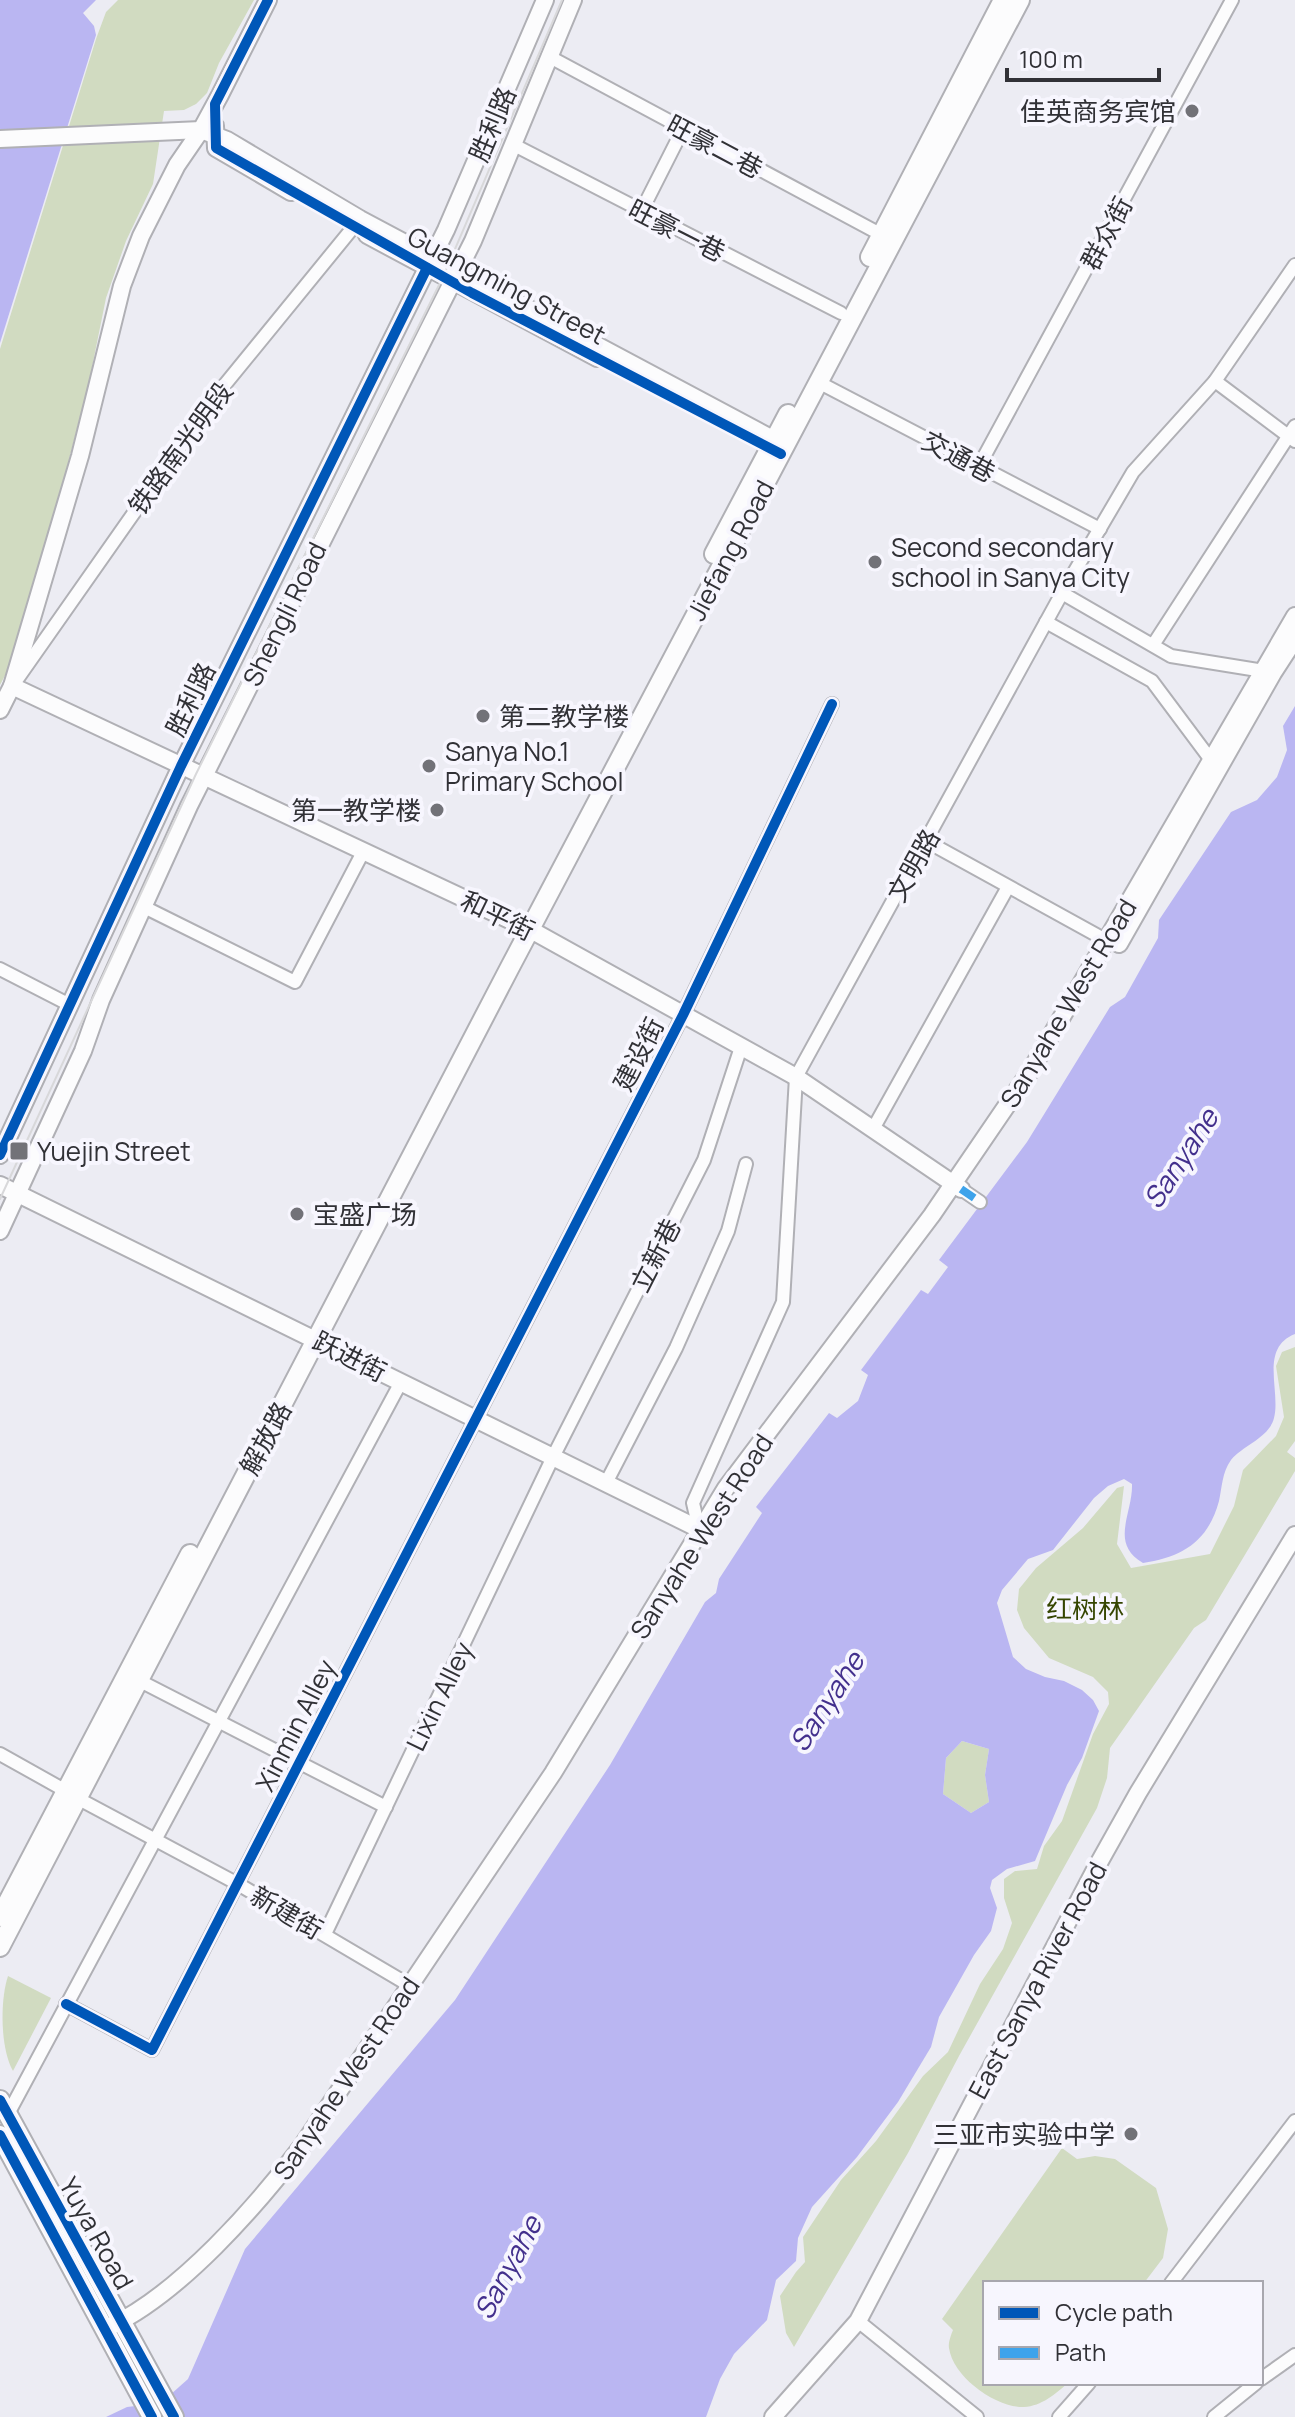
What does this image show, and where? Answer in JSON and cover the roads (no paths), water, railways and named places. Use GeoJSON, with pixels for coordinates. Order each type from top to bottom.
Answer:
{"type":"FeatureCollection","features":[{"type":"Feature","properties":{"kind":"main road"},"geometry":{"type":"LineString","coordinates":[[0,710],[12,686],[80,456],[122,286],[141,236],[175,169],[211,138],[215,104],[268,0]]}},
{"type":"Feature","properties":{"kind":"main road","name":"胜利路"},"geometry":{"type":"LineString","coordinates":[[0,1155],[181,766],[451,221],[545,0]]}},
{"type":"Feature","properties":{"kind":"main road","name":"Shengli Road"},"geometry":{"type":"LineString","coordinates":[[0,1231],[83,1051],[101,1000],[204,777],[455,276],[514,145],[573,0]]}},
{"type":"Feature","properties":{"kind":"main road","name":"Jiefang Road"},"geometry":{"type":"LineString","coordinates":[[526,927],[777,447],[841,313],[1003,0]]}},
{"type":"Feature","properties":{"kind":"main road","name":"Jiefang Road"},"geometry":{"type":"LineString","coordinates":[[777,447],[818,382],[1020,0]]}},
{"type":"Feature","properties":{"kind":"main road"},"geometry":{"type":"LineString","coordinates":[[0,139],[78,136],[211,138]]}},
{"type":"Feature","properties":{"kind":"main road","name":"Guangming Street"},"geometry":{"type":"LineString","coordinates":[[211,138],[356,223],[777,447]]}},
{"type":"Feature","properties":{"kind":"main road","name":"Sanyahe West Road"},"geometry":{"type":"LineString","coordinates":[[115,2330],[199,2261],[273,2185],[302,2146],[553,1773],[699,1529],[754,1449],[1010,1120],[1267,672],[1295,616]]}},
{"type":"Feature","properties":{"kind":"main road","name":"Sanyahe West Road"},"geometry":{"type":"LineString","coordinates":[[1267,672],[1295,639]]}},
{"type":"Feature","properties":{"kind":"main road","name":"和平街"},"geometry":{"type":"LineString","coordinates":[[12,686],[526,927],[796,1077],[958,1186]]}},
{"type":"Feature","properties":{"kind":"main road","name":"解放路"},"geometry":{"type":"LineString","coordinates":[[0,1947],[71,1795],[526,927]]}},
{"type":"Feature","properties":{"kind":"main road","name":"跃进街"},"geometry":{"type":"LineString","coordinates":[[0,1185],[699,1529]]}},
{"type":"Feature","properties":{"kind":"main road","name":"Sanyahe West Road"},"geometry":{"type":"LineString","coordinates":[[115,2330],[143,2321],[176,2294],[257,2213],[305,2154],[468,1917],[552,1788],[706,1533],[958,1186]]}},
{"type":"Feature","properties":{"kind":"main road","name":"解放路"},"geometry":{"type":"LineString","coordinates":[[0,1917],[138,1680],[312,1336]]}},
{"type":"Feature","properties":{"kind":"main road","name":"East Sanya River Road"},"geometry":{"type":"LineString","coordinates":[[773,2417],[858,2321],[1096,1868],[1138,1793],[1295,1535]]}},
{"type":"Feature","properties":{"kind":"main road","name":"Yuya Road"},"geometry":{"type":"LineString","coordinates":[[4,2107],[115,2330],[152,2417]]}},
{"type":"Feature","properties":{"kind":"main road","name":"Yuya Road"},"geometry":{"type":"LineString","coordinates":[[0,2135],[115,2330],[157,2386],[174,2417]]}},
{"type":"Feature","properties":{"kind":"street","name":"群众街"},"geometry":{"type":"LineString","coordinates":[[979,466],[1232,0]]}},
{"type":"Feature","properties":{"kind":"street","name":"旺豪二巷"},"geometry":{"type":"LineString","coordinates":[[548,56],[882,235]]}},
{"type":"Feature","properties":{"kind":"street"},"geometry":{"type":"LineString","coordinates":[[641,212],[683,129]]}},
{"type":"Feature","properties":{"kind":"street","name":"旺豪一巷"},"geometry":{"type":"LineString","coordinates":[[514,145],[841,313]]}},
{"type":"Feature","properties":{"kind":"street","name":"铁路南光明段"},"geometry":{"type":"LineString","coordinates":[[12,686],[218,393],[356,223]]}},
{"type":"Feature","properties":{"kind":"street","name":"文明路"},"geometry":{"type":"LineString","coordinates":[[699,1529],[693,1503],[783,1302],[796,1077],[1062,593],[1133,472],[1215,381],[1295,265]]}},
{"type":"Feature","properties":{"kind":"street"},"geometry":{"type":"LineString","coordinates":[[1153,645],[1293,434],[1215,381]]}},
{"type":"Feature","properties":{"kind":"street","name":"交通巷"},"geometry":{"type":"LineString","coordinates":[[818,382],[1100,529]]}},
{"type":"Feature","properties":{"kind":"street"},"geometry":{"type":"LineString","coordinates":[[1062,593],[1171,656],[1267,672]]}},
{"type":"Feature","properties":{"kind":"street"},"geometry":{"type":"LineString","coordinates":[[1046,622],[1152,681],[1214,765]]}},
{"type":"Feature","properties":{"kind":"street","name":"建设街"},"geometry":{"type":"LineString","coordinates":[[477,1420],[683,1015],[832,704]]}},
{"type":"Feature","properties":{"kind":"street"},"geometry":{"type":"LineString","coordinates":[[926,841],[1112,944]]}},
{"type":"Feature","properties":{"kind":"street"},"geometry":{"type":"LineString","coordinates":[[144,907],[295,982],[363,852]]}},
{"type":"Feature","properties":{"kind":"street"},"geometry":{"type":"LineString","coordinates":[[873,1129],[1008,887]]}},
{"type":"Feature","properties":{"kind":"street"},"geometry":{"type":"LineString","coordinates":[[0,969],[70,1005]]}},
{"type":"Feature","properties":{"kind":"street","name":"立新巷"},"geometry":{"type":"LineString","coordinates":[[553,1457],[704,1160],[741,1047]]}},
{"type":"Feature","properties":{"kind":"street"},"geometry":{"type":"LineString","coordinates":[[606,1483],[676,1348],[728,1231],[746,1164]]}},
{"type":"Feature","properties":{"kind":"street"},"geometry":{"type":"LineString","coordinates":[[958,1186],[980,1202]]}},
{"type":"Feature","properties":{"kind":"street"},"geometry":{"type":"LineString","coordinates":[[4,2107],[66,2004],[220,1723],[401,1382]]}},
{"type":"Feature","properties":{"kind":"street","name":"Xinmin Alley"},"geometry":{"type":"LineString","coordinates":[[66,2004],[152,2050],[477,1420]]}},
{"type":"Feature","properties":{"kind":"street","name":"Lixin Alley"},"geometry":{"type":"LineString","coordinates":[[325,1934],[553,1457]]}},
{"type":"Feature","properties":{"kind":"street"},"geometry":{"type":"LineString","coordinates":[[138,1680],[386,1807]]}},
{"type":"Feature","properties":{"kind":"street","name":"新建街"},"geometry":{"type":"LineString","coordinates":[[0,1754],[154,1841],[238,1884],[409,1985]]}},
{"type":"Feature","properties":{"kind":"street"},"geometry":{"type":"LineString","coordinates":[[1173,2281],[1293,2126]]}},
{"type":"Feature","properties":{"kind":"street"},"geometry":{"type":"LineString","coordinates":[[858,2321],[977,2417]]}},
{"type":"Feature","properties":{"kind":"street"},"geometry":{"type":"LineString","coordinates":[[1263,2378],[1295,2355]]}},
{"type":"Feature","properties":{"kind":"street"},"geometry":{"type":"LineString","coordinates":[[1059,2417],[1087,2385]]}},
{"type":"Feature","properties":{"kind":"street"},"geometry":{"type":"LineString","coordinates":[[1214,2417],[1254,2385]]}},
{"type":"Feature","properties":{"kind":"water"},"geometry":{"type":"Polygon","coordinates":[[[0,0],[96,0],[83,13],[94,26],[96,35],[0,343],[0,0]]]}},
{"type":"Feature","properties":{"kind":"water","name":"Sanyahe"},"geometry":{"type":"Polygon","coordinates":[[[1295,706],[1295,1334],[1284,1341],[1274,1360],[1274,1418],[1267,1431],[1231,1460],[1208,1527],[1181,1552],[1143,1563],[1133,1555],[1125,1537],[1132,1484],[1124,1479],[1108,1486],[1094,1498],[1053,1550],[1028,1559],[1002,1590],[997,1603],[1013,1657],[1026,1669],[1082,1690],[1099,1711],[1082,1758],[1067,1785],[1035,1861],[1007,1869],[992,1880],[990,1888],[997,1908],[991,1931],[939,2017],[931,2047],[898,2102],[857,2157],[812,2207],[798,2238],[796,2261],[776,2280],[767,2320],[734,2354],[720,2379],[706,2417],[106,2417],[127,2407],[161,2403],[188,2379],[245,2249],[455,2000],[610,1765],[705,1602],[716,1593],[719,1579],[762,1513],[756,1507],[829,1413],[837,1418],[858,1401],[868,1375],[861,1370],[921,1290],[928,1294],[948,1267],[939,1260],[1027,1142],[1110,1007],[1125,997],[1158,938],[1159,920],[1231,812],[1257,800],[1277,777],[1287,750],[1283,726],[1295,706]],[[962,1741],[946,1758],[943,1794],[971,1813],[989,1802],[985,1775],[989,1749],[962,1741]]]}},
{"type":"Feature","properties":{"kind":"tram line"},"geometry":{"type":"LineString","coordinates":[[0,1199],[196,774],[443,277],[562,0]]}},
{"type":"Feature","properties":{"kind":"place","name":"佳英商务宾馆"},"geometry":{"type":"Point","coordinates":[1192,111]}},
{"type":"Feature","properties":{"kind":"place","name":"Second secondary school in Sanya City"},"geometry":{"type":"Point","coordinates":[875,562]}},
{"type":"Feature","properties":{"kind":"place","name":"第二教学楼"},"geometry":{"type":"Point","coordinates":[483,716]}},
{"type":"Feature","properties":{"kind":"place","name":"Sanya No.1 Primary School"},"geometry":{"type":"Point","coordinates":[429,766]}},
{"type":"Feature","properties":{"kind":"place","name":"第一教学楼"},"geometry":{"type":"Point","coordinates":[437,810]}},
{"type":"Feature","properties":{"kind":"place","name":"Yuejin Street"},"geometry":{"type":"Point","coordinates":[19,1151]}},
{"type":"Feature","properties":{"kind":"place","name":"宝盛广场"},"geometry":{"type":"Point","coordinates":[297,1214]}},
{"type":"Feature","properties":{"kind":"place","name":"三亚市实验中学"},"geometry":{"type":"Point","coordinates":[1131,2134]}},
{"type":"Feature","properties":{"kind":"park label","name":"红树林"},"geometry":{"type":"Point","coordinates":[1085,1608]}}]}
